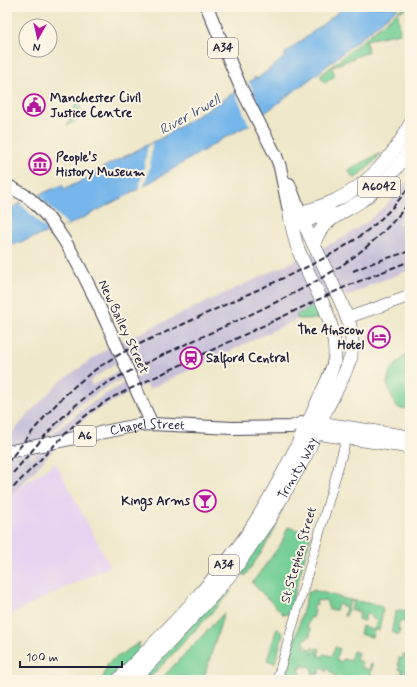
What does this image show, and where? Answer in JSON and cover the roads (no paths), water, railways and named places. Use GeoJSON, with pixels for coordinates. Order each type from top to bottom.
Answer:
{"type":"FeatureCollection","features":[{"type":"Feature","properties":{"kind":"highway","name":"A6042"},"geometry":{"type":"LineString","coordinates":[[296,219],[335,201],[363,183],[394,151],[410,124]]}},
{"type":"Feature","properties":{"kind":"highway","name":"A6042"},"geometry":{"type":"LineString","coordinates":[[296,219],[340,214],[380,186],[394,173],[410,150]]}},
{"type":"Feature","properties":{"kind":"highway"},"geometry":{"type":"LineString","coordinates":[[314,245],[316,236],[322,228],[340,214]]}},
{"type":"Feature","properties":{"kind":"highway","name":"Trinity Way"},"geometry":{"type":"LineString","coordinates":[[118,680],[159,638],[231,556],[250,530],[269,500],[288,464],[312,427],[326,410],[343,377],[351,357],[352,335],[341,302],[314,245],[296,219]]}},
{"type":"Feature","properties":{"kind":"highway","name":"Trinity Way"},"geometry":{"type":"LineString","coordinates":[[134,680],[214,594],[234,570],[270,518],[292,482],[312,427],[335,355],[334,339],[327,310],[300,253],[296,219]]}},
{"type":"Feature","properties":{"kind":"highway"},"geometry":{"type":"LineString","coordinates":[[333,398],[335,415],[340,426]]}},
{"type":"Feature","properties":{"kind":"highway","name":"Chapel Street"},"geometry":{"type":"LineString","coordinates":[[312,427],[340,426],[410,437]]}},
{"type":"Feature","properties":{"kind":"highway","name":"Chapel Street"},"geometry":{"type":"LineString","coordinates":[[312,427],[347,437],[410,447]]}},
{"type":"Feature","properties":{"kind":"main road","name":"A34"},"geometry":{"type":"LineString","coordinates":[[206,7],[256,120],[276,156],[296,219]]}},
{"type":"Feature","properties":{"kind":"main road","name":"New Bailey Street"},"geometry":{"type":"LineString","coordinates":[[7,185],[30,199],[48,218],[65,243],[82,272],[97,303],[152,424]]}},
{"type":"Feature","properties":{"kind":"main road"},"geometry":{"type":"LineString","coordinates":[[347,318],[410,296]]}},
{"type":"Feature","properties":{"kind":"main road","name":"Chapel Street"},"geometry":{"type":"LineString","coordinates":[[7,452],[130,426],[152,424],[233,428],[312,427]]}},
{"type":"Feature","properties":{"kind":"street","name":"St Stephen Street"},"geometry":{"type":"LineString","coordinates":[[277,680],[347,437]]}},
{"type":"Feature","properties":{"kind":"water"},"geometry":{"type":"Polygon","coordinates":[[[345,7],[399,7],[318,73],[249,125],[144,186],[79,220],[7,247],[7,211],[20,203],[62,185],[65,189],[94,175],[94,172],[163,137],[235,92],[256,77],[257,79],[286,56],[284,54],[345,7]]]}},
{"type":"Feature","properties":{"kind":"railway"},"geometry":{"type":"LineString","coordinates":[[7,463],[43,418],[83,379],[98,368],[141,343],[296,272],[333,253],[367,231],[382,218],[410,185]]}},
{"type":"Feature","properties":{"kind":"railway"},"geometry":{"type":"LineString","coordinates":[[7,480],[61,419],[85,397],[144,364],[243,318],[313,283],[355,256],[374,240],[393,222],[410,201]]}},
{"type":"Feature","properties":{"kind":"railway"},"geometry":{"type":"LineString","coordinates":[[353,271],[375,262],[410,251]]}},
{"type":"Feature","properties":{"kind":"railway"},"geometry":{"type":"LineString","coordinates":[[7,494],[75,424],[111,398],[347,286],[410,261]]}},
{"type":"Feature","properties":{"kind":"place","name":"Manchester Civil Justice Centre"},"geometry":{"type":"Point","coordinates":[34,105]}},
{"type":"Feature","properties":{"kind":"place","name":"People's History Museum"},"geometry":{"type":"Point","coordinates":[40,164]}},
{"type":"Feature","properties":{"kind":"place","name":"The Ainscow Hotel"},"geometry":{"type":"Point","coordinates":[379,337]}},
{"type":"Feature","properties":{"kind":"place","name":"Salford Central"},"geometry":{"type":"Point","coordinates":[191,358]}},
{"type":"Feature","properties":{"kind":"place","name":"Kings Arms"},"geometry":{"type":"Point","coordinates":[205,501]}},
{"type":"Feature","properties":{"kind":"water label","name":"River Irwell"},"geometry":{"type":"Point","coordinates":[190,115]}}]}
